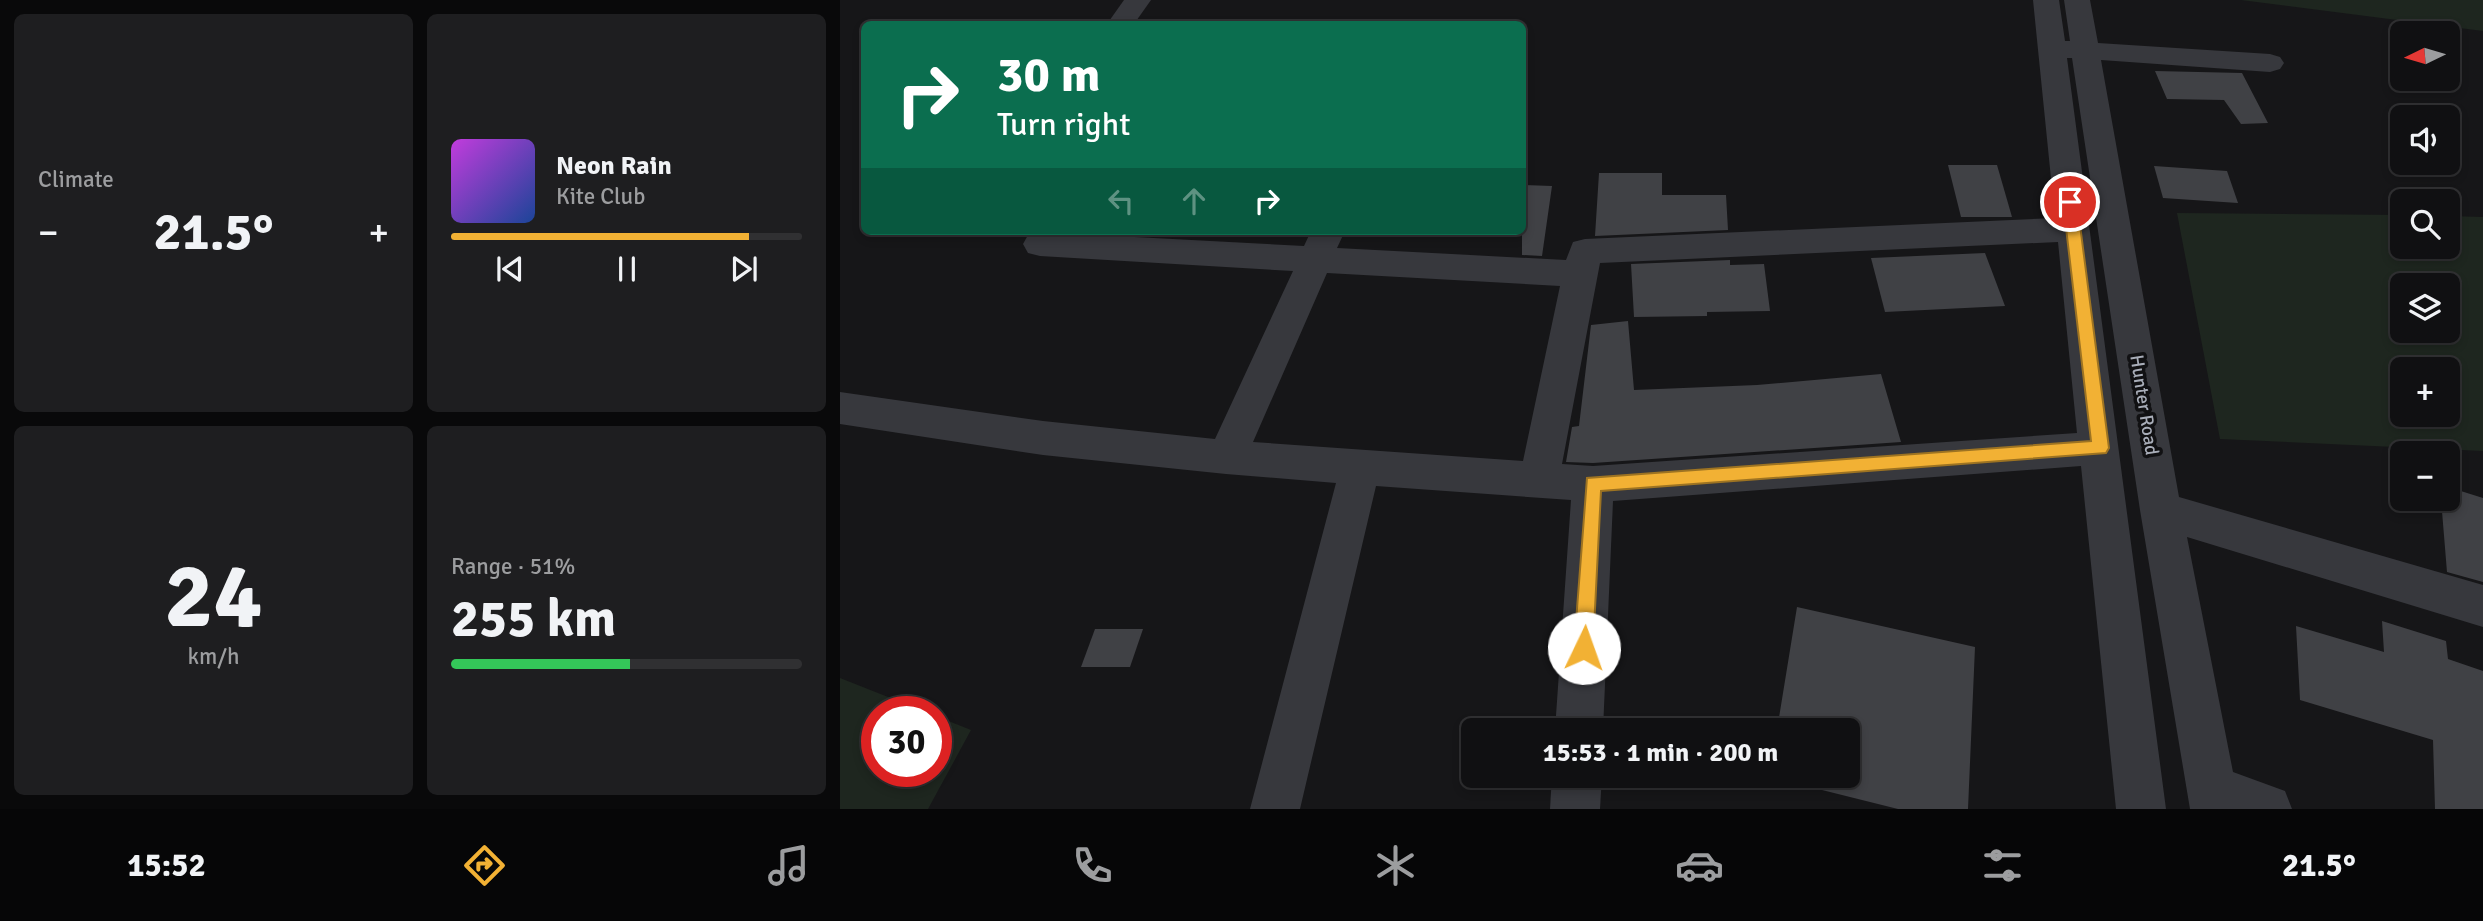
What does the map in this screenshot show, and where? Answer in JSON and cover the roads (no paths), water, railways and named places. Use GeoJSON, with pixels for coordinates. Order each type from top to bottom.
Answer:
{"type":"FeatureCollection","features":[{"type":"Feature","properties":{"kind":"street"},"geometry":{"type":"LineString","coordinates":[[1121,21],[1138,0]]}},
{"type":"Feature","properties":{"kind":"street","name":"Hunter Road"},"geometry":{"type":"LineString","coordinates":[[2046,0],[2068,49],[2161,510],[2214,799]]}},
{"type":"Feature","properties":{"kind":"street","name":"Hunter Road"},"geometry":{"type":"LineString","coordinates":[[2077,0],[2068,49],[2073,229],[2141,809]]}},
{"type":"Feature","properties":{"kind":"street"},"geometry":{"type":"LineString","coordinates":[[2068,49],[2270,63]]}},
{"type":"Feature","properties":{"kind":"street"},"geometry":{"type":"LineString","coordinates":[[1539,480],[1579,274],[1586,251],[2073,229]]}},
{"type":"Feature","properties":{"kind":"street"},"geometry":{"type":"LineString","coordinates":[[1040,244],[1322,245],[1579,274]]}},
{"type":"Feature","properties":{"kind":"street"},"geometry":{"type":"LineString","coordinates":[[1226,457],[1322,245]]}},
{"type":"Feature","properties":{"kind":"street"},"geometry":{"type":"LineString","coordinates":[[840,408],[1044,438],[1226,457],[1593,484],[2100,448]]}},
{"type":"Feature","properties":{"kind":"street"},"geometry":{"type":"LineString","coordinates":[[1275,809],[1360,467]]}},
{"type":"Feature","properties":{"kind":"street"},"geometry":{"type":"LineString","coordinates":[[1580,718],[1593,484]]}},
{"type":"Feature","properties":{"kind":"street"},"geometry":{"type":"LineString","coordinates":[[2161,510],[2483,606]]}},
{"type":"Feature","properties":{"kind":"street"},"geometry":{"type":"LineString","coordinates":[[1575,809],[1576,788]]}},
{"type":"Feature","properties":{"kind":"street"},"geometry":{"type":"LineString","coordinates":[[2214,799],[2267,809]]}}]}
